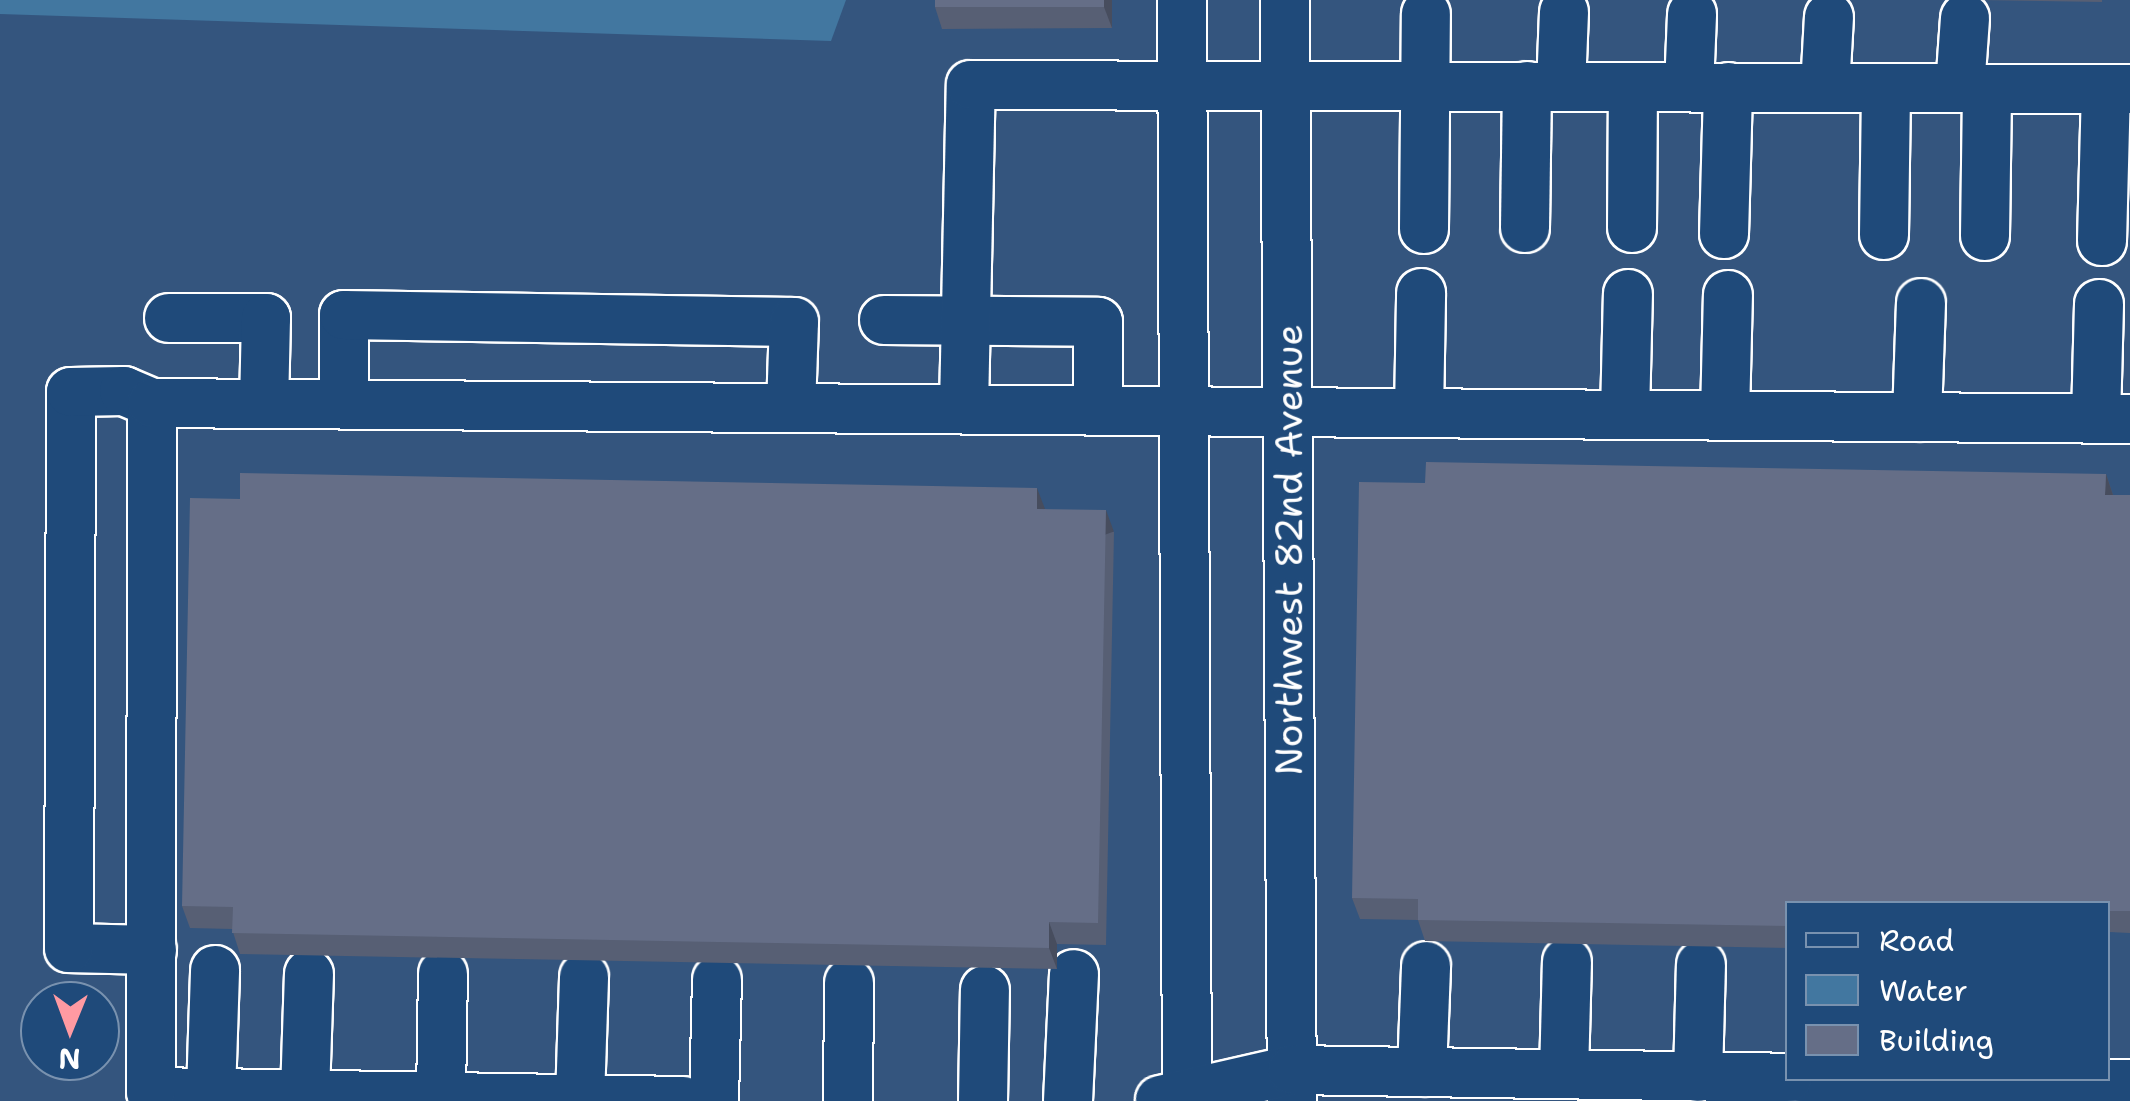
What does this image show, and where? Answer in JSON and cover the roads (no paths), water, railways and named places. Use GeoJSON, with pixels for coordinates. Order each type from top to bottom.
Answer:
{"type":"FeatureCollection","features":[{"type":"Feature","properties":{"kind":"street"},"geometry":{"type":"LineString","coordinates":[[1182,0],[1184,409],[1177,1097],[1292,1086],[1447,1082],[1743,1083],[1701,965]]}},
{"type":"Feature","properties":{"kind":"street","name":"Northwest 82nd Avenue"},"geometry":{"type":"LineString","coordinates":[[1286,0],[1292,1086]]}},
{"type":"Feature","properties":{"kind":"street"},"geometry":{"type":"LineString","coordinates":[[1524,228],[1544,86],[1564,12]]}},
{"type":"Feature","properties":{"kind":"street"},"geometry":{"type":"LineString","coordinates":[[1424,229],[1426,14]]}},
{"type":"Feature","properties":{"kind":"street"},"geometry":{"type":"LineString","coordinates":[[1692,14],[1708,87],[1724,234]]}},
{"type":"Feature","properties":{"kind":"street"},"geometry":{"type":"LineString","coordinates":[[1825,88],[1829,16]]}},
{"type":"Feature","properties":{"kind":"street"},"geometry":{"type":"LineString","coordinates":[[1965,18],[1985,236]]}},
{"type":"Feature","properties":{"kind":"street"},"geometry":{"type":"LineString","coordinates":[[964,408],[971,85],[2118,89],[2102,241]]}},
{"type":"Feature","properties":{"kind":"street"},"geometry":{"type":"LineString","coordinates":[[1632,228],[1633,87]]}},
{"type":"Feature","properties":{"kind":"street"},"geometry":{"type":"LineString","coordinates":[[1884,234],[1886,88]]}},
{"type":"Feature","properties":{"kind":"street"},"geometry":{"type":"LineString","coordinates":[[1419,412],[1421,293]]}},
{"type":"Feature","properties":{"kind":"street"},"geometry":{"type":"LineString","coordinates":[[1625,414],[1628,294]]}},
{"type":"Feature","properties":{"kind":"street"},"geometry":{"type":"LineString","coordinates":[[1725,416],[1728,295]]}},
{"type":"Feature","properties":{"kind":"street"},"geometry":{"type":"LineString","coordinates":[[1917,417],[1921,303]]}},
{"type":"Feature","properties":{"kind":"street"},"geometry":{"type":"LineString","coordinates":[[152,950],[69,948],[71,392],[124,391],[152,403],[2113,419],[2099,304]]}},
{"type":"Feature","properties":{"kind":"street"},"geometry":{"type":"LineString","coordinates":[[344,404],[344,315],[794,322],[791,406]]}},
{"type":"Feature","properties":{"kind":"street"},"geometry":{"type":"LineString","coordinates":[[169,318],[266,318],[264,404]]}},
{"type":"Feature","properties":{"kind":"street"},"geometry":{"type":"LineString","coordinates":[[884,320],[1098,322],[1098,408]]}},
{"type":"Feature","properties":{"kind":"street"},"geometry":{"type":"LineString","coordinates":[[152,403],[150,1096],[305,1094],[683,1101]]}},
{"type":"Feature","properties":{"kind":"street"},"geometry":{"type":"LineString","coordinates":[[1567,962],[1586,1083]]}},
{"type":"Feature","properties":{"kind":"street"},"geometry":{"type":"LineString","coordinates":[[1426,966],[1447,1082]]}},
{"type":"Feature","properties":{"kind":"street"},"geometry":{"type":"LineString","coordinates":[[215,970],[226,1096]]}},
{"type":"Feature","properties":{"kind":"street"},"geometry":{"type":"LineString","coordinates":[[305,1094],[309,974]]}},
{"type":"Feature","properties":{"kind":"street"},"geometry":{"type":"LineString","coordinates":[[441,1097],[444,974]]}},
{"type":"Feature","properties":{"kind":"street"},"geometry":{"type":"LineString","coordinates":[[1068,1101],[1074,974]]}},
{"type":"Feature","properties":{"kind":"street"},"geometry":{"type":"LineString","coordinates":[[580,1099],[584,978]]}},
{"type":"Feature","properties":{"kind":"street"},"geometry":{"type":"LineString","coordinates":[[714,1101],[716,980]]}},
{"type":"Feature","properties":{"kind":"street"},"geometry":{"type":"LineString","coordinates":[[848,983],[848,1101]]}},
{"type":"Feature","properties":{"kind":"street"},"geometry":{"type":"LineString","coordinates":[[982,1101],[984,990]]}},
{"type":"Feature","properties":{"kind":"street"},"geometry":{"type":"LineString","coordinates":[[1907,1081],[1975,1087],[2092,1086]]}},
{"type":"Feature","properties":{"kind":"water"},"geometry":{"type":"Polygon","coordinates":[[[0,0],[846,0],[831,41],[0,14],[0,0]]]}}]}
